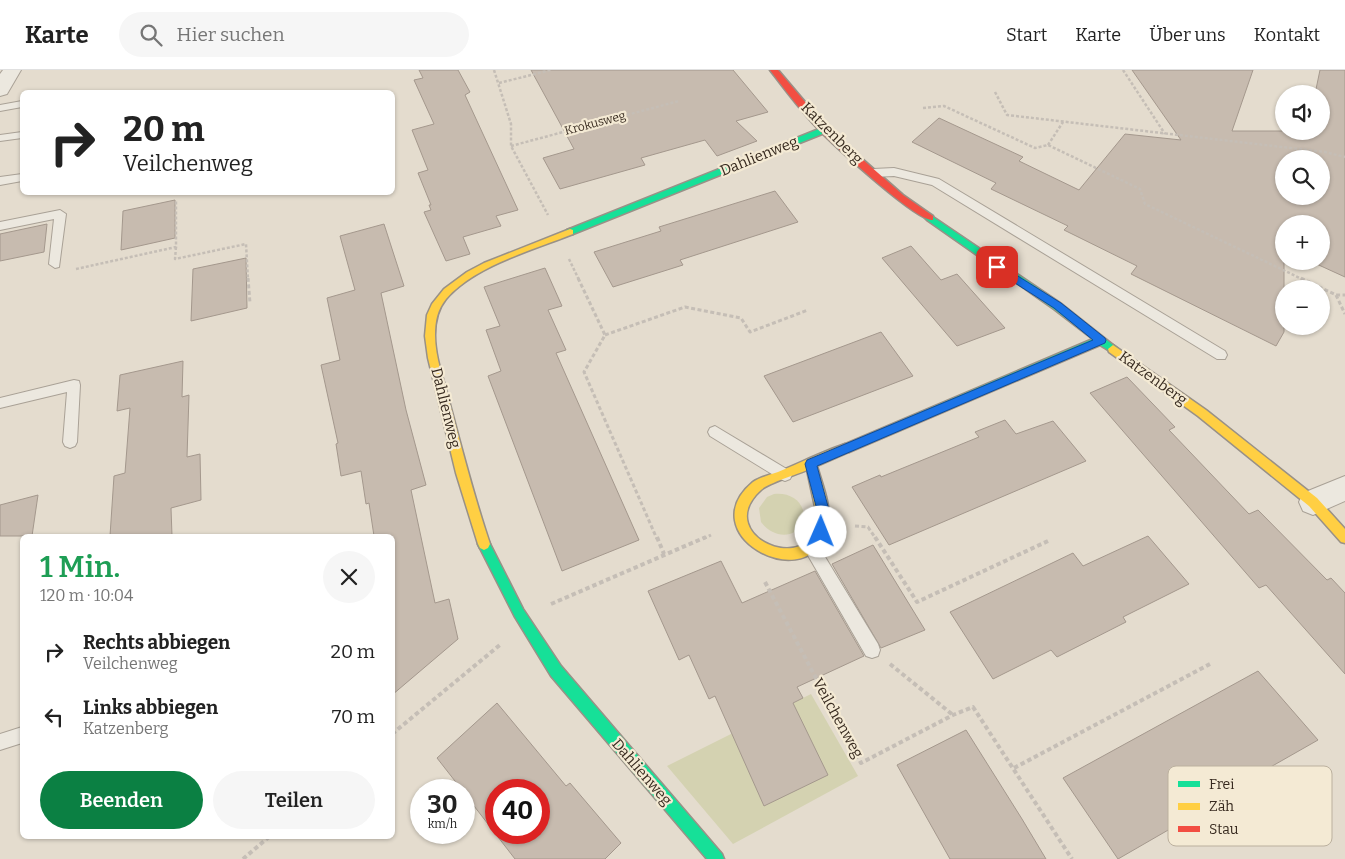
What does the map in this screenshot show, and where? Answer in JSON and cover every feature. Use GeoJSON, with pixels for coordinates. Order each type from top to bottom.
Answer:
{"type":"FeatureCollection","features":[{"type":"Feature","properties":{"kind":"street"},"geometry":{"type":"LineString","coordinates":[[0,90],[12,70]]}},
{"type":"Feature","properties":{"kind":"street","name":"Katzenberg"},"geometry":{"type":"LineString","coordinates":[[774,70],[824,130],[900,197],[1011,276],[1057,306],[1202,413],[1313,502],[1345,538]]}},
{"type":"Feature","properties":{"kind":"street","name":"Dahlienweg"},"geometry":{"type":"LineString","coordinates":[[717,859],[556,671],[519,613],[488,555],[467,496],[430,342],[429,322],[430,316],[438,302],[449,290],[460,280],[487,265],[824,130]]}},
{"type":"Feature","properties":{"kind":"street"},"geometry":{"type":"LineString","coordinates":[[811,464],[823,510],[821,532],[811,548],[790,556],[773,554],[755,544],[740,526],[738,512],[742,500],[757,486],[1101,340]]}},
{"type":"Feature","properties":{"kind":"street"},"geometry":{"type":"LineString","coordinates":[[1313,502],[1345,488]]}},
{"type":"Feature","properties":{"kind":"lane"},"geometry":{"type":"LineString","coordinates":[[0,108],[20,104]]}},
{"type":"Feature","properties":{"kind":"lane"},"geometry":{"type":"LineString","coordinates":[[0,138],[20,135]]}},
{"type":"Feature","properties":{"kind":"lane"},"geometry":{"type":"LineString","coordinates":[[872,174],[894,172],[935,182],[1221,355]]}},
{"type":"Feature","properties":{"kind":"lane"},"geometry":{"type":"LineString","coordinates":[[0,181],[20,178]]}},
{"type":"Feature","properties":{"kind":"lane"},"geometry":{"type":"LineString","coordinates":[[0,226],[60,214],[56,264]]}},
{"type":"Feature","properties":{"kind":"lane"},"geometry":{"type":"LineString","coordinates":[[0,403],[74,385],[70,442]]}},
{"type":"Feature","properties":{"kind":"lane"},"geometry":{"type":"LineString","coordinates":[[715,432],[785,475]]}},
{"type":"Feature","properties":{"kind":"lane"},"geometry":{"type":"LineString","coordinates":[[811,548],[872,650]]}},
{"type":"Feature","properties":{"kind":"lane"},"geometry":{"type":"LineString","coordinates":[[0,742],[20,736]]}},
{"type":"Feature","properties":{"kind":"path"},"geometry":{"type":"LineString","coordinates":[[494,70],[511,124],[511,146],[550,220]]}},
{"type":"Feature","properties":{"kind":"path"},"geometry":{"type":"LineString","coordinates":[[499,83],[551,70]]}},
{"type":"Feature","properties":{"kind":"path"},"geometry":{"type":"LineString","coordinates":[[1123,70],[1166,134]]}},
{"type":"Feature","properties":{"kind":"path"},"geometry":{"type":"LineString","coordinates":[[995,92],[1007,115],[1325,152],[1345,157]]}},
{"type":"Feature","properties":{"kind":"path","name":"Krokusweg"},"geometry":{"type":"LineString","coordinates":[[511,146],[679,101]]}},
{"type":"Feature","properties":{"kind":"path"},"geometry":{"type":"LineString","coordinates":[[923,108],[944,106],[1035,148],[1048,145],[1140,189],[1145,204],[1336,295],[1345,295]]}},
{"type":"Feature","properties":{"kind":"path"},"geometry":{"type":"LineString","coordinates":[[1048,145],[1063,122]]}},
{"type":"Feature","properties":{"kind":"path"},"geometry":{"type":"LineString","coordinates":[[176,200],[175,259],[246,244],[250,304]]}},
{"type":"Feature","properties":{"kind":"path"},"geometry":{"type":"LineString","coordinates":[[56,264],[52,274],[176,247]]}},
{"type":"Feature","properties":{"kind":"path"},"geometry":{"type":"LineString","coordinates":[[567,256],[605,335]]}},
{"type":"Feature","properties":{"kind":"path"},"geometry":{"type":"LineString","coordinates":[[1336,295],[1345,314]]}},
{"type":"Feature","properties":{"kind":"path"},"geometry":{"type":"LineString","coordinates":[[664,554],[584,372],[605,335],[685,307],[740,318],[750,332],[808,310]]}},
{"type":"Feature","properties":{"kind":"path"},"geometry":{"type":"LineString","coordinates":[[822,522],[868,527],[917,602],[1048,541]]}},
{"type":"Feature","properties":{"kind":"path"},"geometry":{"type":"LineString","coordinates":[[548,606],[664,554],[718,532],[740,526]]}},
{"type":"Feature","properties":{"kind":"path","name":"Veilchenweg"},"geometry":{"type":"LineString","coordinates":[[760,575],[861,763],[952,714],[972,707],[1014,768],[1072,859]]}},
{"type":"Feature","properties":{"kind":"path"},"geometry":{"type":"LineString","coordinates":[[395,732],[507,639]]}},
{"type":"Feature","properties":{"kind":"path"},"geometry":{"type":"LineString","coordinates":[[872,650],[952,714]]}},
{"type":"Feature","properties":{"kind":"path"},"geometry":{"type":"LineString","coordinates":[[1014,768],[1210,664]]}},
{"type":"Feature","properties":{"kind":"path"},"geometry":{"type":"LineString","coordinates":[[243,859],[266,839]]}},
{"type":"Feature","properties":{"kind":"shaded area"},"geometry":{"type":"Polygon","coordinates":[[[774,494],[792,497],[803,509],[804,522],[795,532],[783,535],[777,534],[761,522],[759,508],[767,497],[774,494]]]}},
{"type":"Feature","properties":{"kind":"shaded area"},"geometry":{"type":"Polygon","coordinates":[[[811,694],[858,776],[733,844],[667,766],[811,694]]]}},
{"type":"Feature","properties":{"kind":"building"},"geometry":{"type":"Polygon","coordinates":[[[419,70],[458,70],[470,92],[465,95],[518,210],[496,216],[501,226],[463,237],[470,254],[446,261],[424,212],[431,210],[429,205],[431,205],[418,173],[428,170],[412,130],[434,124],[414,80],[423,78],[419,70]]]}},
{"type":"Feature","properties":{"kind":"building"},"geometry":{"type":"Polygon","coordinates":[[[531,70],[733,70],[768,112],[736,121],[757,141],[717,156],[705,140],[641,158],[645,165],[560,189],[543,158],[574,149],[531,70]]]}},
{"type":"Feature","properties":{"kind":"building"},"geometry":{"type":"Polygon","coordinates":[[[1132,70],[1253,70],[1232,131],[1275,131],[1275,140],[1330,140],[1330,85],[1317,85],[1320,70],[1345,70],[1345,277],[1330,270],[1330,215],[1275,215],[1275,270],[1284,270],[1284,280],[1275,280],[1275,335],[1282,335],[1276,346],[1131,274],[1137,266],[1064,230],[1068,226],[991,189],[996,183],[912,142],[939,118],[1023,157],[1019,161],[1079,190],[1125,134],[1181,140],[1132,70]]]}},
{"type":"Feature","properties":{"kind":"building"},"geometry":{"type":"Polygon","coordinates":[[[775,191],[798,222],[680,260],[683,265],[613,287],[594,252],[661,231],[659,227],[775,191]]]}},
{"type":"Feature","properties":{"kind":"building"},"geometry":{"type":"Polygon","coordinates":[[[175,200],[175,238],[121,250],[123,211],[175,200]]]}},
{"type":"Feature","properties":{"kind":"building"},"geometry":{"type":"Polygon","coordinates":[[[47,224],[44,252],[0,261],[0,234],[47,224]]]}},
{"type":"Feature","properties":{"kind":"building"},"geometry":{"type":"Polygon","coordinates":[[[384,224],[404,286],[381,293],[406,410],[426,485],[411,490],[435,603],[449,599],[458,639],[395,692],[395,534],[374,534],[369,503],[366,504],[361,471],[341,476],[336,444],[338,443],[321,365],[340,360],[327,298],[355,290],[340,236],[384,224]]]}},
{"type":"Feature","properties":{"kind":"building"},"geometry":{"type":"Polygon","coordinates":[[[911,246],[941,280],[957,274],[1005,328],[957,346],[882,258],[911,246]]]}},
{"type":"Feature","properties":{"kind":"building"},"geometry":{"type":"Polygon","coordinates":[[[246,258],[247,308],[191,321],[193,269],[246,258]]]}},
{"type":"Feature","properties":{"kind":"building"},"geometry":{"type":"Polygon","coordinates":[[[545,268],[562,306],[548,310],[566,350],[556,353],[639,540],[562,571],[488,376],[501,371],[486,330],[500,326],[484,287],[545,268]]]}},
{"type":"Feature","properties":{"kind":"building"},"geometry":{"type":"Polygon","coordinates":[[[881,332],[913,376],[793,422],[764,376],[881,332]]]}},
{"type":"Feature","properties":{"kind":"building"},"geometry":{"type":"Polygon","coordinates":[[[183,361],[182,397],[189,395],[187,457],[200,454],[201,500],[171,508],[172,534],[110,534],[114,476],[125,473],[130,408],[117,411],[120,375],[183,361]]]}},
{"type":"Feature","properties":{"kind":"building"},"geometry":{"type":"Polygon","coordinates":[[[1127,377],[1175,427],[1169,430],[1249,514],[1258,510],[1327,580],[1331,578],[1345,593],[1345,674],[1266,585],[1259,588],[1090,393],[1127,377]]]}},
{"type":"Feature","properties":{"kind":"building"},"geometry":{"type":"Polygon","coordinates":[[[1005,420],[1016,434],[1053,421],[1086,461],[889,545],[852,487],[979,437],[975,432],[1005,420]]]}},
{"type":"Feature","properties":{"kind":"building"},"geometry":{"type":"Polygon","coordinates":[[[38,495],[32,534],[0,536],[0,505],[38,495]]]}},
{"type":"Feature","properties":{"kind":"building"},"geometry":{"type":"Polygon","coordinates":[[[1148,536],[1189,584],[1123,617],[1126,622],[1057,657],[1051,650],[993,679],[950,612],[1073,553],[1083,566],[1148,536]]]}},
{"type":"Feature","properties":{"kind":"building"},"geometry":{"type":"Polygon","coordinates":[[[873,545],[925,630],[881,648],[832,564],[873,545]]]}},
{"type":"Feature","properties":{"kind":"building"},"geometry":{"type":"Polygon","coordinates":[[[721,561],[742,603],[815,571],[864,656],[797,687],[803,698],[793,703],[828,775],[764,806],[715,696],[709,699],[689,655],[679,660],[648,591],[721,561]]]}},
{"type":"Feature","properties":{"kind":"building"},"geometry":{"type":"Polygon","coordinates":[[[1258,671],[1318,740],[1272,766],[1168,766],[1168,830],[1118,859],[1063,778],[1258,671]]]}},
{"type":"Feature","properties":{"kind":"building"},"geometry":{"type":"Polygon","coordinates":[[[497,703],[566,786],[570,783],[621,843],[605,859],[515,859],[503,844],[550,844],[550,779],[485,779],[485,820],[475,807],[475,779],[453,779],[437,758],[497,703]]]}},
{"type":"Feature","properties":{"kind":"building"},"geometry":{"type":"Polygon","coordinates":[[[966,730],[1046,859],[950,859],[897,765],[966,730]]]}},
{"type":"Feature","properties":{"kind":"traffic: fast"},"geometry":{"type":"LineString","coordinates":[[570,232],[824,130]]}},
{"type":"Feature","properties":{"kind":"traffic: fast"},"geometry":{"type":"LineString","coordinates":[[930,218],[1057,306],[1113,349]]}},
{"type":"Feature","properties":{"kind":"traffic: fast"},"geometry":{"type":"LineString","coordinates":[[845,449],[1101,340]]}},
{"type":"Feature","properties":{"kind":"traffic: fast"},"geometry":{"type":"LineString","coordinates":[[484,544],[519,613],[556,671],[717,859]]}},
{"type":"Feature","properties":{"kind":"traffic: slow"},"geometry":{"type":"LineString","coordinates":[[484,544],[462,473],[433,358],[430,336],[432,315],[447,291],[471,274],[487,265],[570,232]]}},
{"type":"Feature","properties":{"kind":"traffic: slow"},"geometry":{"type":"LineString","coordinates":[[1113,349],[1202,413],[1313,502],[1345,538]]}},
{"type":"Feature","properties":{"kind":"traffic: slow"},"geometry":{"type":"LineString","coordinates":[[811,464],[823,516],[823,524],[816,544],[801,553],[782,554],[764,548],[748,537],[740,521],[741,504],[757,486],[845,449]]}},
{"type":"Feature","properties":{"kind":"traffic: jam"},"geometry":{"type":"LineString","coordinates":[[774,70],[824,130],[900,197],[930,218]]}},
{"type":"Feature","properties":{"kind":"route"},"geometry":{"type":"LineString","coordinates":[[821,532],[823,510],[811,464],[1101,340],[1057,306],[997,267]]}}]}
